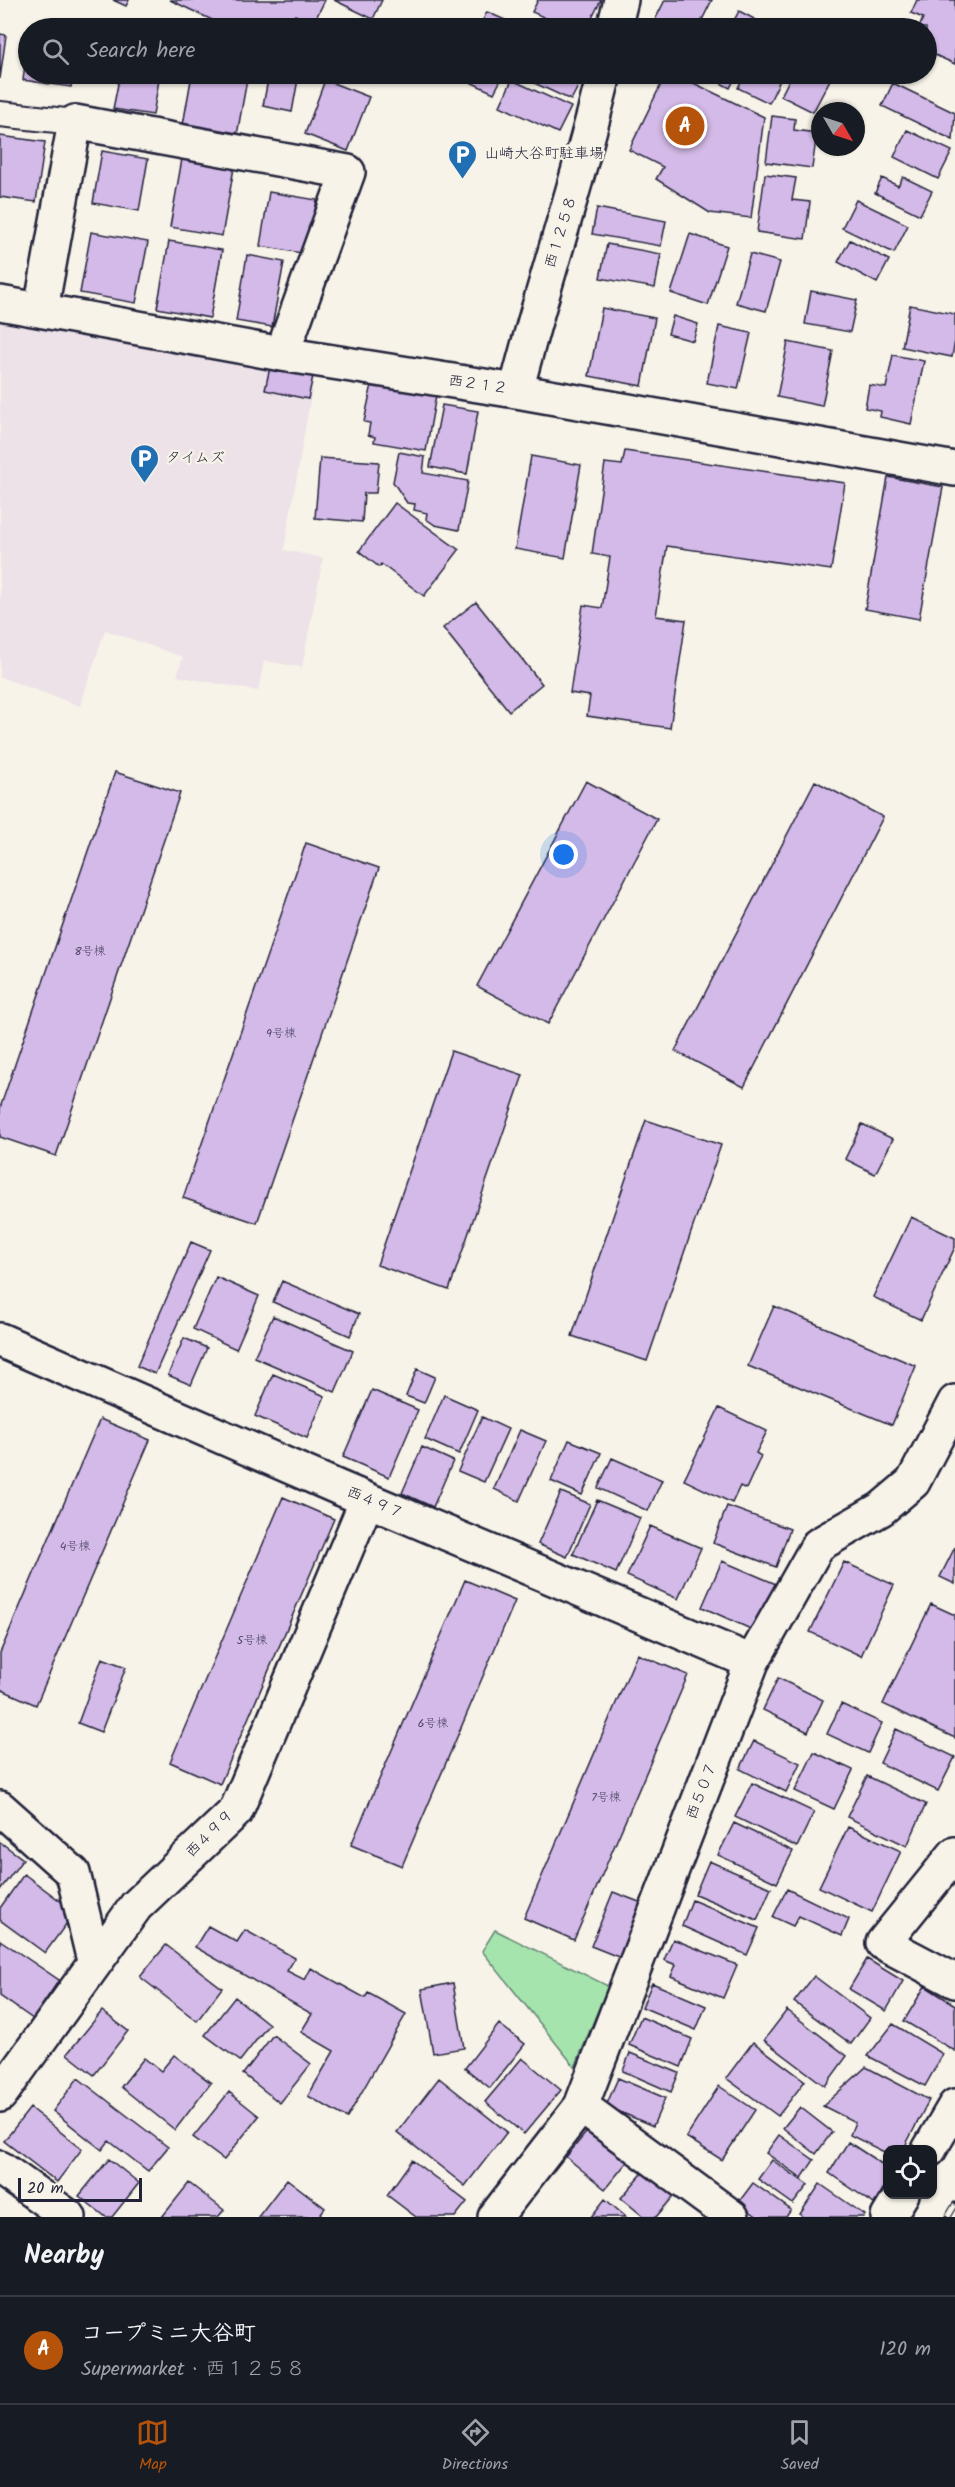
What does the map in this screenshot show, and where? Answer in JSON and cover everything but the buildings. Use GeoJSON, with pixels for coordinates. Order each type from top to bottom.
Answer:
{"type":"FeatureCollection","features":[{"type":"Feature","properties":{"kind":"street"},"geometry":{"type":"LineString","coordinates":[[617,18],[621,0]]}},
{"type":"Feature","properties":{"kind":"street","name":"西１２５８"},"geometry":{"type":"LineString","coordinates":[[516,391],[590,135],[602,84]]}},
{"type":"Feature","properties":{"kind":"street"},"geometry":{"type":"LineString","coordinates":[[41,309],[75,122],[348,172],[282,354]]}},
{"type":"Feature","properties":{"kind":"street","name":"西２１２"},"geometry":{"type":"LineString","coordinates":[[0,303],[282,354],[516,391],[955,469]]}},
{"type":"Feature","properties":{"kind":"street","name":"西４９７"},"geometry":{"type":"LineString","coordinates":[[0,1340],[367,1500],[752,1662]]}},
{"type":"Feature","properties":{"kind":"street","name":"西５０７"},"geometry":{"type":"LineString","coordinates":[[495,2217],[581,2106],[752,1662],[818,1545],[881,1509],[913,1482],[955,1402]]}},
{"type":"Feature","properties":{"kind":"street","name":"西４９９"},"geometry":{"type":"LineString","coordinates":[[0,2095],[94,1961],[136,1906],[236,1811],[367,1500]]}},
{"type":"Feature","properties":{"kind":"street"},"geometry":{"type":"LineString","coordinates":[[0,1808],[73,1873],[94,1961]]}},
{"type":"Feature","properties":{"kind":"street"},"geometry":{"type":"LineString","coordinates":[[955,1854],[883,1943],[955,1981]]}},
{"type":"Feature","properties":{"kind":"street"},"geometry":{"type":"LineString","coordinates":[[581,2106],[732,2217]]}},
{"type":"Feature","properties":{"kind":"street"},"geometry":{"type":"LineString","coordinates":[[932,2145],[955,2106]]}},
{"type":"Feature","properties":{"kind":"street"},"geometry":{"type":"LineString","coordinates":[[0,2168],[69,2217]]}},
{"type":"Feature","properties":{"kind":"street"},"geometry":{"type":"LineString","coordinates":[[888,2217],[899,2199]]}},
{"type":"Feature","properties":{"kind":"lane"},"geometry":{"type":"LineString","coordinates":[[0,114],[75,122]]}},
{"type":"Feature","properties":{"kind":"shaded area","name":"タイムズ"},"geometry":{"type":"Polygon","coordinates":[[[0,322],[315,372],[284,550],[323,558],[302,667],[264,661],[258,691],[177,676],[183,657],[105,630],[80,706],[0,677],[0,322]]]}},
{"type":"Feature","properties":{"kind":"green space"},"geometry":{"type":"Polygon","coordinates":[[[495,1930],[608,1986],[575,2067],[482,1951],[495,1930]]]}},
{"type":"Feature","properties":{"kind":"railway"},"geometry":{"type":"LineString","coordinates":[[948,2217],[955,2205]]}},
{"type":"Feature","properties":{"kind":"place","name":"コープミニ大谷町"},"geometry":{"type":"Point","coordinates":[685,126]}},
{"type":"Feature","properties":{"kind":"place","name":"山崎大谷町駐車場"},"geometry":{"type":"Point","coordinates":[463,180]}},
{"type":"Feature","properties":{"kind":"place","name":"タイムズ"},"geometry":{"type":"Point","coordinates":[145,484]}}]}
